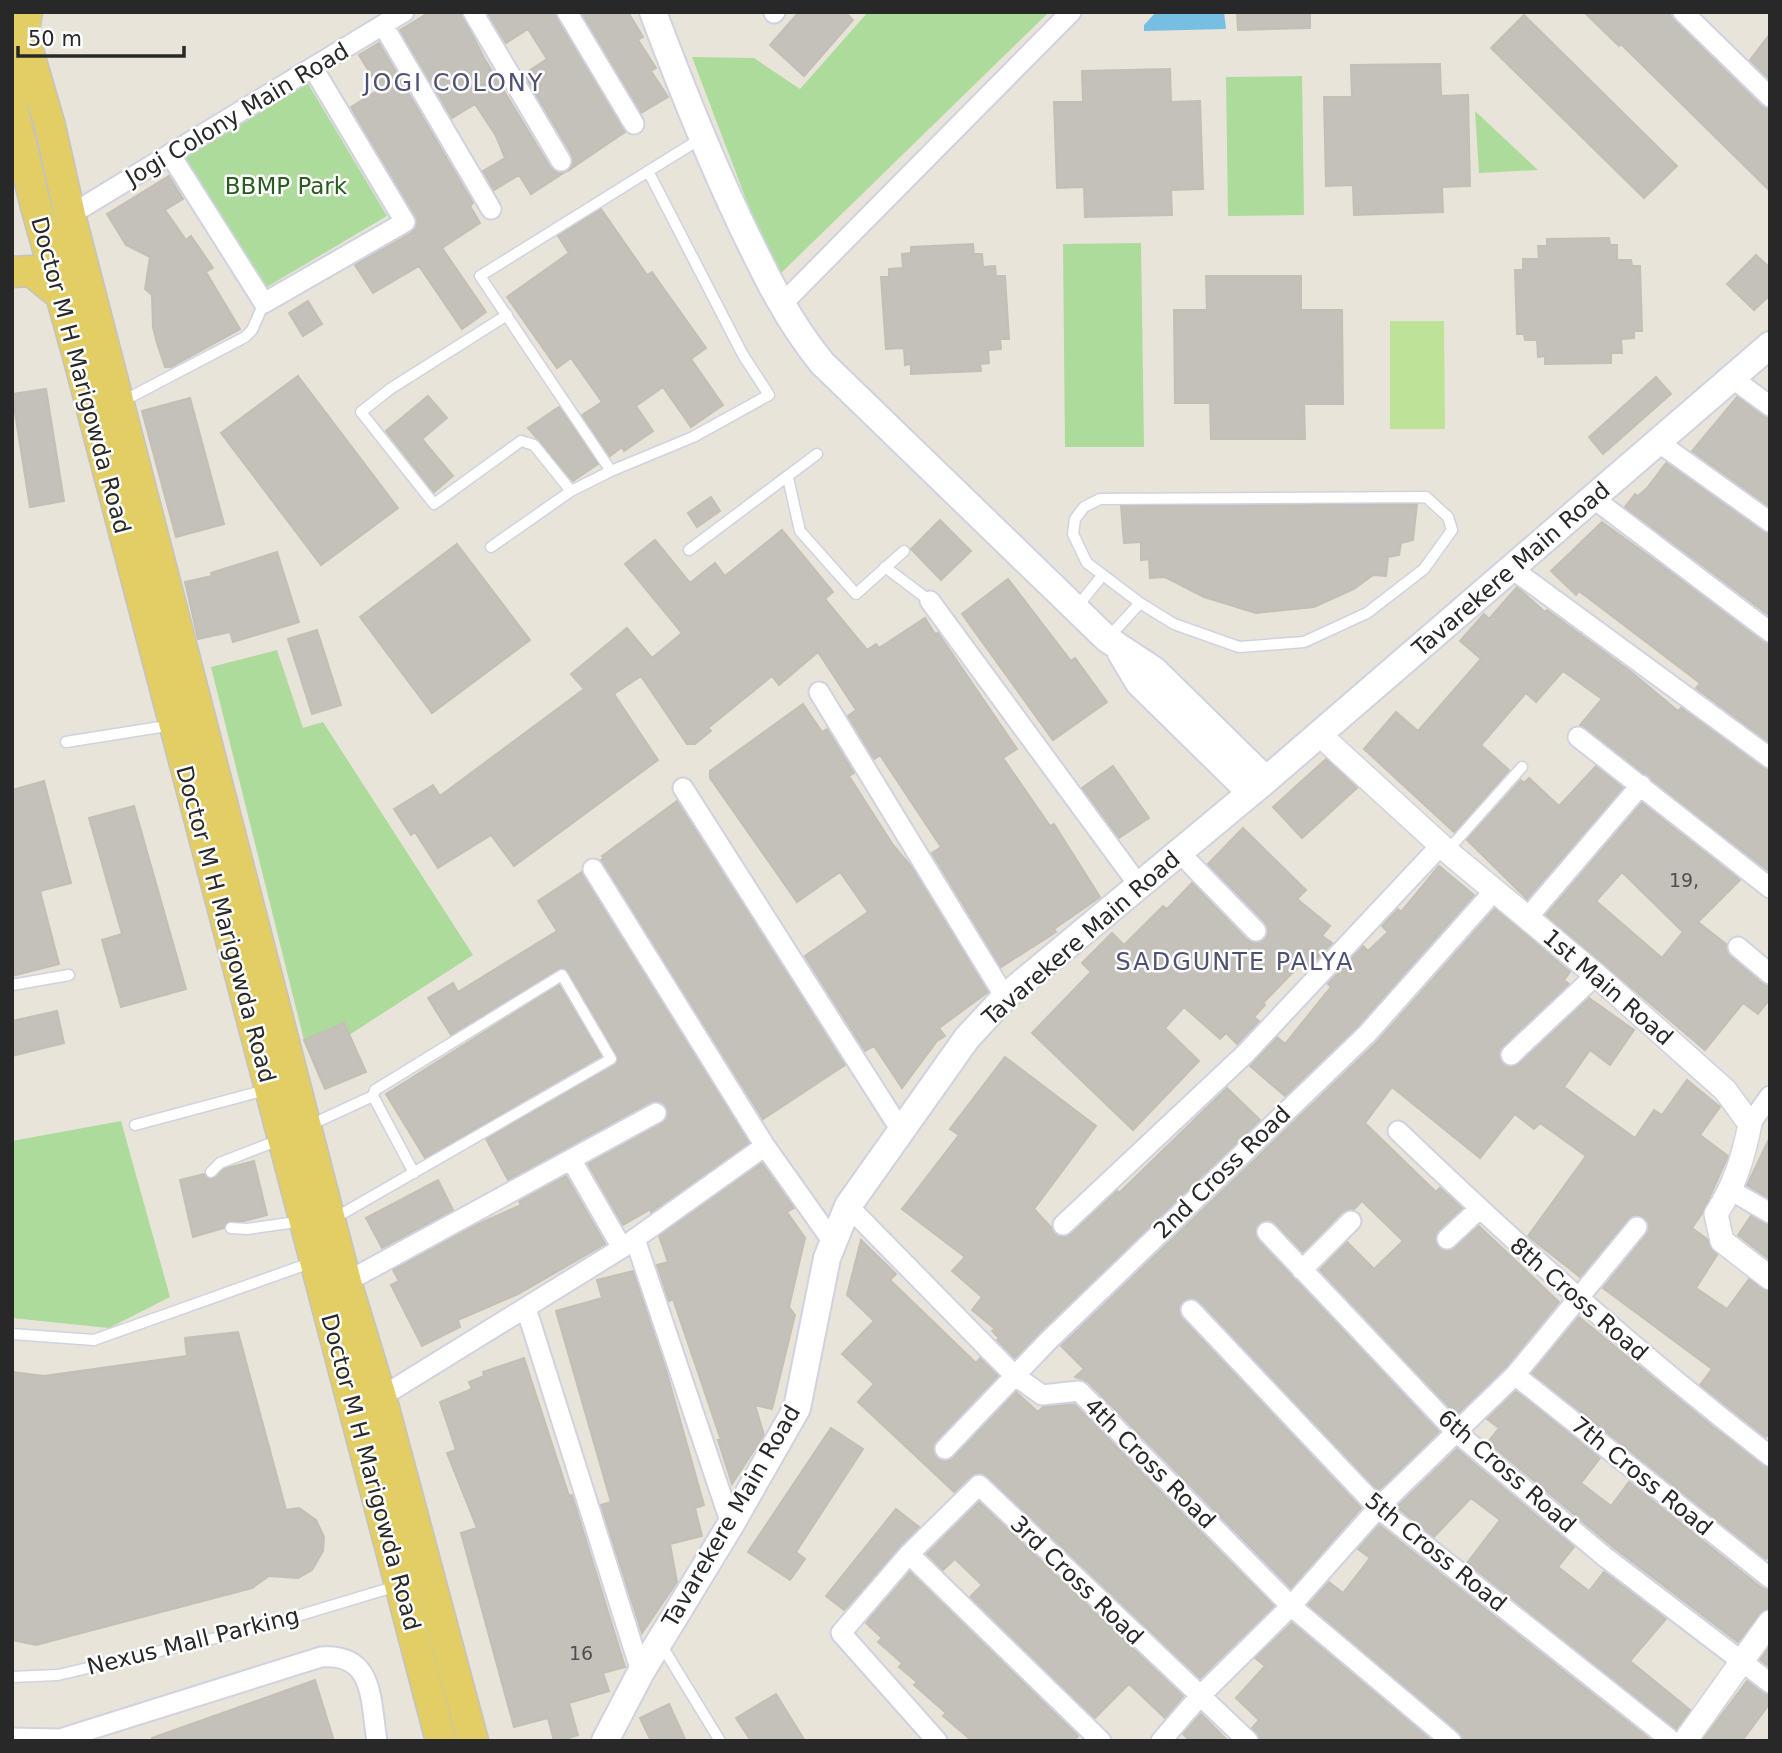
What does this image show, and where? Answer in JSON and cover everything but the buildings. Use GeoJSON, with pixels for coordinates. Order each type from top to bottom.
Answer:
{"type":"FeatureCollection","features":[{"type":"Feature","properties":{"kind":"main road"},"geometry":{"type":"LineString","coordinates":[[653,12],[700,138],[780,306],[822,363],[1113,644],[1154,670],[1258,786]]}},
{"type":"Feature","properties":{"kind":"main road"},"geometry":{"type":"LineString","coordinates":[[12,107],[25,25]]}},
{"type":"Feature","properties":{"kind":"main road","name":"Doctor M H Marigowda Road"},"geometry":{"type":"LineString","coordinates":[[25,25],[294,1133],[317,1221],[346,1282],[381,1397],[473,1741]]}},
{"type":"Feature","properties":{"kind":"main road","name":"Doctor M H Marigowda Road"},"geometry":{"type":"LineString","coordinates":[[12,107],[35,203],[62,296],[270,1089],[294,1133]]}},
{"type":"Feature","properties":{"kind":"main road"},"geometry":{"type":"LineString","coordinates":[[12,272],[31,271],[62,296]]}},
{"type":"Feature","properties":{"kind":"main road","name":"Tavarekere Main Road"},"geometry":{"type":"LineString","coordinates":[[605,1741],[641,1672],[732,1524],[797,1408],[827,1258],[848,1206],[967,1038],[1005,997],[1180,853],[1770,345]]}},
{"type":"Feature","properties":{"kind":"main road","name":"Doctor M H Marigowda Road"},"geometry":{"type":"LineString","coordinates":[[317,1221],[314,1262],[440,1741]]}},
{"type":"Feature","properties":{"kind":"street","name":"Jogi Colony Main Road"},"geometry":{"type":"LineString","coordinates":[[69,215],[404,12]]}},
{"type":"Feature","properties":{"kind":"street"},"geometry":{"type":"LineString","coordinates":[[473,12],[561,162]]}},
{"type":"Feature","properties":{"kind":"street"},"geometry":{"type":"LineString","coordinates":[[567,12],[634,124]]}},
{"type":"Feature","properties":{"kind":"street"},"geometry":{"type":"LineString","coordinates":[[780,306],[1071,12]]}},
{"type":"Feature","properties":{"kind":"street"},"geometry":{"type":"LineString","coordinates":[[1683,12],[1770,97]]}},
{"type":"Feature","properties":{"kind":"street"},"geometry":{"type":"LineString","coordinates":[[383,24],[491,209]]}},
{"type":"Feature","properties":{"kind":"street"},"geometry":{"type":"LineString","coordinates":[[170,154],[264,303],[405,222],[313,68]]}},
{"type":"Feature","properties":{"kind":"street"},"geometry":{"type":"LineString","coordinates":[[1732,378],[1770,406]]}},
{"type":"Feature","properties":{"kind":"street"},"geometry":{"type":"LineString","coordinates":[[1658,442],[1770,522]]}},
{"type":"Feature","properties":{"kind":"street"},"geometry":{"type":"LineString","coordinates":[[1593,498],[1770,632]]}},
{"type":"Feature","properties":{"kind":"street"},"geometry":{"type":"LineString","coordinates":[[1511,568],[1770,758]]}},
{"type":"Feature","properties":{"kind":"street"},"geometry":{"type":"LineString","coordinates":[[930,601],[1140,887]]}},
{"type":"Feature","properties":{"kind":"street"},"geometry":{"type":"LineString","coordinates":[[820,692],[1005,997]]}},
{"type":"Feature","properties":{"kind":"street","name":"1st Main Road"},"geometry":{"type":"LineString","coordinates":[[1319,734],[1444,848],[1596,975],[1725,1090],[1750,1124]]}},
{"type":"Feature","properties":{"kind":"street"},"geometry":{"type":"LineString","coordinates":[[1578,737],[1770,888]]}},
{"type":"Feature","properties":{"kind":"street"},"geometry":{"type":"LineString","coordinates":[[1528,917],[1641,785]]}},
{"type":"Feature","properties":{"kind":"street"},"geometry":{"type":"LineString","coordinates":[[683,789],[900,1129]]}},
{"type":"Feature","properties":{"kind":"street"},"geometry":{"type":"LineString","coordinates":[[1063,1225],[1246,1053],[1444,848]]}},
{"type":"Feature","properties":{"kind":"street"},"geometry":{"type":"LineString","coordinates":[[1180,853],[1256,931]]}},
{"type":"Feature","properties":{"kind":"street"},"geometry":{"type":"LineString","coordinates":[[593,869],[765,1146],[833,1242]]}},
{"type":"Feature","properties":{"kind":"street","name":"2nd Cross Road"},"geometry":{"type":"LineString","coordinates":[[945,1449],[1014,1376],[1367,1034],[1495,890]]}},
{"type":"Feature","properties":{"kind":"street"},"geometry":{"type":"LineString","coordinates":[[1738,947],[1770,974]]}},
{"type":"Feature","properties":{"kind":"street"},"geometry":{"type":"LineString","coordinates":[[1511,1055],[1596,975]]}},
{"type":"Feature","properties":{"kind":"street"},"geometry":{"type":"LineString","coordinates":[[1770,1096],[1750,1124],[1732,1191],[1716,1214],[1722,1241],[1770,1278]]}},
{"type":"Feature","properties":{"kind":"street"},"geometry":{"type":"LineString","coordinates":[[346,1282],[656,1114]]}},
{"type":"Feature","properties":{"kind":"street","name":"8th Cross Road"},"geometry":{"type":"LineString","coordinates":[[1398,1131],[1578,1300],[1676,1383],[1770,1456]]}},
{"type":"Feature","properties":{"kind":"street"},"geometry":{"type":"LineString","coordinates":[[381,1397],[629,1243],[765,1146]]}},
{"type":"Feature","properties":{"kind":"street"},"geometry":{"type":"LineString","coordinates":[[572,1161],[629,1243],[732,1524]]}},
{"type":"Feature","properties":{"kind":"street"},"geometry":{"type":"LineString","coordinates":[[1732,1191],[1770,1213]]}},
{"type":"Feature","properties":{"kind":"street","name":"4th Cross Road"},"geometry":{"type":"LineString","coordinates":[[848,1206],[1014,1376],[1042,1395],[1079,1391],[1291,1606],[1451,1741]]}},
{"type":"Feature","properties":{"kind":"street"},"geometry":{"type":"LineString","coordinates":[[1447,1239],[1479,1209]]}},
{"type":"Feature","properties":{"kind":"street"},"geometry":{"type":"LineString","coordinates":[[1302,1270],[1351,1221]]}},
{"type":"Feature","properties":{"kind":"street"},"geometry":{"type":"LineString","coordinates":[[1161,1741],[1199,1698],[1291,1606],[1378,1508],[1515,1374],[1637,1227]]}},
{"type":"Feature","properties":{"kind":"street","name":"6th Cross Road"},"geometry":{"type":"LineString","coordinates":[[1267,1232],[1455,1430],[1605,1556],[1770,1684]]}},
{"type":"Feature","properties":{"kind":"street"},"geometry":{"type":"LineString","coordinates":[[526,1308],[641,1672]]}},
{"type":"Feature","properties":{"kind":"street","name":"5th Cross Road"},"geometry":{"type":"LineString","coordinates":[[1191,1310],[1378,1508],[1672,1741]]}},
{"type":"Feature","properties":{"kind":"street","name":"7th Cross Road"},"geometry":{"type":"LineString","coordinates":[[1515,1374],[1770,1578]]}},
{"type":"Feature","properties":{"kind":"street","name":"3rd Cross Road"},"geometry":{"type":"LineString","coordinates":[[909,1554],[979,1485],[1199,1698],[1248,1741]]}},
{"type":"Feature","properties":{"kind":"street"},"geometry":{"type":"LineString","coordinates":[[937,1741],[841,1633],[909,1554],[1101,1741]]}},
{"type":"Feature","properties":{"kind":"street"},"geometry":{"type":"LineString","coordinates":[[1685,1741],[1770,1622]]}},
{"type":"Feature","properties":{"kind":"street"},"geometry":{"type":"LineString","coordinates":[[12,1738],[78,1737],[321,1657],[339,1656],[355,1662],[366,1678],[377,1741]]}},
{"type":"Feature","properties":{"kind":"lane"},"geometry":{"type":"LineString","coordinates":[[611,471],[480,276],[700,138]]}},
{"type":"Feature","properties":{"kind":"lane"},"geometry":{"type":"LineString","coordinates":[[491,547],[571,491],[693,437],[769,395],[743,355],[648,171]]}},
{"type":"Feature","properties":{"kind":"lane"},"geometry":{"type":"LineString","coordinates":[[118,404],[245,337],[252,330],[264,303]]}},
{"type":"Feature","properties":{"kind":"lane"},"geometry":{"type":"LineString","coordinates":[[507,315],[390,389],[361,412],[435,503],[521,441],[534,445],[571,491]]}},
{"type":"Feature","properties":{"kind":"lane"},"geometry":{"type":"LineString","coordinates":[[689,550],[817,454]]}},
{"type":"Feature","properties":{"kind":"lane"},"geometry":{"type":"LineString","coordinates":[[788,478],[800,531],[856,594],[904,551]]}},
{"type":"Feature","properties":{"kind":"lane"},"geometry":{"type":"LineString","coordinates":[[1426,497],[1448,517],[1452,530],[1424,569],[1367,613],[1304,642],[1239,648],[1174,624],[1102,576],[1087,563],[1073,534],[1075,519],[1084,507],[1100,499],[1426,497]]}},
{"type":"Feature","properties":{"kind":"lane"},"geometry":{"type":"LineString","coordinates":[[885,567],[930,601]]}},
{"type":"Feature","properties":{"kind":"lane"},"geometry":{"type":"LineString","coordinates":[[1076,608],[1102,576]]}},
{"type":"Feature","properties":{"kind":"lane"},"geometry":{"type":"LineString","coordinates":[[1113,644],[1140,603]]}},
{"type":"Feature","properties":{"kind":"lane"},"geometry":{"type":"LineString","coordinates":[[66,742],[173,724]]}},
{"type":"Feature","properties":{"kind":"lane"},"geometry":{"type":"LineString","coordinates":[[1444,848],[1522,766]]}},
{"type":"Feature","properties":{"kind":"lane"},"geometry":{"type":"LineString","coordinates":[[12,985],[69,975]]}},
{"type":"Feature","properties":{"kind":"lane"},"geometry":{"type":"LineString","coordinates":[[211,1172],[220,1163],[294,1133],[373,1096],[379,1086],[562,975],[611,1059],[414,1173],[317,1221],[247,1229],[231,1228]]}},
{"type":"Feature","properties":{"kind":"lane"},"geometry":{"type":"LineString","coordinates":[[135,1125],[270,1089]]}},
{"type":"Feature","properties":{"kind":"lane"},"geometry":{"type":"LineString","coordinates":[[373,1096],[414,1173]]}},
{"type":"Feature","properties":{"kind":"lane"},"geometry":{"type":"LineString","coordinates":[[12,1334],[94,1340],[314,1262]]}},
{"type":"Feature","properties":{"kind":"lane","name":"Nexus Mall Parking"},"geometry":{"type":"LineString","coordinates":[[12,1677],[58,1675],[254,1629],[401,1585]]}},
{"type":"Feature","properties":{"kind":"lane"},"geometry":{"type":"LineString","coordinates":[[659,1642],[720,1741]]}},
{"type":"Feature","properties":{"kind":"green space"},"geometry":{"type":"Polygon","coordinates":[[[868,12],[1049,12],[776,278],[692,57],[754,58],[800,89],[868,12]]]}},
{"type":"Feature","properties":{"kind":"green space"},"geometry":{"type":"Polygon","coordinates":[[[1302,76],[1304,215],[1228,216],[1226,77],[1302,76]]]}},
{"type":"Feature","properties":{"kind":"green space","name":"BBMP Park"},"geometry":{"type":"Polygon","coordinates":[[[307,82],[387,216],[265,288],[183,155],[307,82]]]}},
{"type":"Feature","properties":{"kind":"green space"},"geometry":{"type":"Polygon","coordinates":[[[1475,111],[1538,170],[1479,173],[1475,111]]]}},
{"type":"Feature","properties":{"kind":"green space"},"geometry":{"type":"Polygon","coordinates":[[[1141,243],[1144,447],[1065,447],[1063,244],[1141,243]]]}},
{"type":"Feature","properties":{"kind":"green space"},"geometry":{"type":"Polygon","coordinates":[[[1390,321],[1444,321],[1445,429],[1390,429],[1390,321]]]}},
{"type":"Feature","properties":{"kind":"green space"},"geometry":{"type":"Polygon","coordinates":[[[277,650],[303,728],[323,722],[473,955],[349,1035],[344,1023],[304,1040],[211,667],[277,650]]]}},
{"type":"Feature","properties":{"kind":"green space"},"geometry":{"type":"Polygon","coordinates":[[[121,1121],[170,1297],[109,1328],[12,1318],[12,1141],[121,1121]]]}},
{"type":"Feature","properties":{"kind":"water"},"geometry":{"type":"Polygon","coordinates":[[[1156,12],[1224,12],[1226,29],[1144,31],[1144,25],[1156,12]]]}},
{"type":"Feature","properties":{"kind":"district","name":"JOGI COLONY"},"geometry":{"type":"Point","coordinates":[454,83]}},
{"type":"Feature","properties":{"kind":"district","name":"SADGUNTE PALYA"},"geometry":{"type":"Point","coordinates":[1235,962]}}]}
